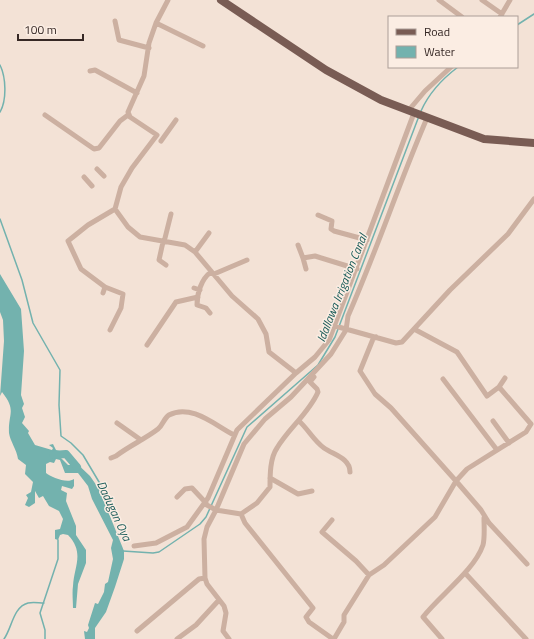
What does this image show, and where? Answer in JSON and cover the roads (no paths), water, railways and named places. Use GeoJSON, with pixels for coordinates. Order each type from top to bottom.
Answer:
{"type":"FeatureCollection","features":[{"type":"Feature","properties":{"kind":"main road"},"geometry":{"type":"LineString","coordinates":[[221,0],[326,70],[380,99],[484,139],[534,143]]}},
{"type":"Feature","properties":{"kind":"street"},"geometry":{"type":"LineString","coordinates":[[45,115],[94,149],[100,148],[120,121],[128,116],[128,112],[144,76],[149,48],[156,23],[168,0]]}},
{"type":"Feature","properties":{"kind":"street"},"geometry":{"type":"LineString","coordinates":[[439,0],[461,16]]}},
{"type":"Feature","properties":{"kind":"street"},"geometry":{"type":"LineString","coordinates":[[482,0],[501,15],[510,0]]}},
{"type":"Feature","properties":{"kind":"street"},"geometry":{"type":"LineString","coordinates":[[115,21],[117,37],[119,40],[149,48]]}},
{"type":"Feature","properties":{"kind":"street"},"geometry":{"type":"LineString","coordinates":[[156,23],[203,46]]}},
{"type":"Feature","properties":{"kind":"street"},"geometry":{"type":"LineString","coordinates":[[176,497],[185,489],[192,488],[210,506],[241,514],[257,503],[270,487],[270,478],[276,449],[313,403],[318,392],[310,382],[331,354],[357,269],[411,112],[425,91],[450,68]]}},
{"type":"Feature","properties":{"kind":"street"},"geometry":{"type":"LineString","coordinates":[[90,71],[95,70],[137,93]]}},
{"type":"Feature","properties":{"kind":"street"},"geometry":{"type":"LineString","coordinates":[[110,330],[121,308],[123,294],[105,287],[81,269],[68,241],[88,225],[115,209],[121,187],[132,168],[157,135],[128,116]]}},
{"type":"Feature","properties":{"kind":"street"},"geometry":{"type":"LineString","coordinates":[[229,639],[223,631],[226,613],[224,606],[207,584],[205,578],[204,539],[210,506],[234,435],[237,430],[296,373],[322,350],[348,316],[385,228],[392,203],[427,118]]}},
{"type":"Feature","properties":{"kind":"street"},"geometry":{"type":"LineString","coordinates":[[161,141],[176,120]]}},
{"type":"Feature","properties":{"kind":"street"},"geometry":{"type":"LineString","coordinates":[[96,169],[104,176]]}},
{"type":"Feature","properties":{"kind":"street"},"geometry":{"type":"LineString","coordinates":[[84,177],[92,186]]}},
{"type":"Feature","properties":{"kind":"street"},"geometry":{"type":"LineString","coordinates":[[340,328],[402,342],[450,290],[508,234],[534,199]]}},
{"type":"Feature","properties":{"kind":"street"},"geometry":{"type":"LineString","coordinates":[[115,209],[119,216],[140,237],[185,246],[195,252],[232,296],[258,319],[266,334],[269,352],[296,373]]}},
{"type":"Feature","properties":{"kind":"street"},"geometry":{"type":"LineString","coordinates":[[166,265],[159,260],[171,214]]}},
{"type":"Feature","properties":{"kind":"street"},"geometry":{"type":"LineString","coordinates":[[318,216],[332,221],[331,229],[334,231],[367,240]]}},
{"type":"Feature","properties":{"kind":"street"},"geometry":{"type":"LineString","coordinates":[[195,252],[209,233]]}},
{"type":"Feature","properties":{"kind":"street"},"geometry":{"type":"LineString","coordinates":[[298,245],[306,269]]}},
{"type":"Feature","properties":{"kind":"street"},"geometry":{"type":"LineString","coordinates":[[303,258],[315,256],[357,269]]}},
{"type":"Feature","properties":{"kind":"street"},"geometry":{"type":"LineString","coordinates":[[210,313],[206,308],[198,305],[198,297],[204,280],[213,273],[247,260]]}},
{"type":"Feature","properties":{"kind":"street"},"geometry":{"type":"LineString","coordinates":[[103,293],[105,287]]}},
{"type":"Feature","properties":{"kind":"street"},"geometry":{"type":"LineString","coordinates":[[194,288],[200,290]]}},
{"type":"Feature","properties":{"kind":"street"},"geometry":{"type":"LineString","coordinates":[[147,345],[176,302],[198,297]]}},
{"type":"Feature","properties":{"kind":"street"},"geometry":{"type":"LineString","coordinates":[[414,329],[457,352],[487,396],[499,387],[505,378]]}},
{"type":"Feature","properties":{"kind":"street"},"geometry":{"type":"LineString","coordinates":[[376,337],[373,339],[360,370],[375,394],[391,408],[481,510],[484,518],[527,564]]}},
{"type":"Feature","properties":{"kind":"street"},"geometry":{"type":"LineString","coordinates":[[134,546],[156,543],[187,527],[210,506],[244,444],[265,419],[291,397],[331,354]]}},
{"type":"Feature","properties":{"kind":"street"},"geometry":{"type":"LineString","coordinates":[[442,379],[497,450]]}},
{"type":"Feature","properties":{"kind":"street"},"geometry":{"type":"LineString","coordinates":[[241,514],[245,523],[313,608],[306,617],[309,622],[333,639],[339,632],[344,622],[344,615],[369,575],[384,565],[435,517],[456,481],[467,470],[526,432],[531,424],[499,387]]}},
{"type":"Feature","properties":{"kind":"street"},"geometry":{"type":"LineString","coordinates":[[111,458],[160,427],[167,416],[182,412],[201,415],[234,435]]}},
{"type":"Feature","properties":{"kind":"street"},"geometry":{"type":"LineString","coordinates":[[299,421],[323,447],[344,459],[349,465],[350,472]]}},
{"type":"Feature","properties":{"kind":"street"},"geometry":{"type":"LineString","coordinates":[[493,421],[511,442]]}},
{"type":"Feature","properties":{"kind":"street"},"geometry":{"type":"LineString","coordinates":[[117,423],[141,440]]}},
{"type":"Feature","properties":{"kind":"street"},"geometry":{"type":"LineString","coordinates":[[511,442],[519,440]]}},
{"type":"Feature","properties":{"kind":"street"},"geometry":{"type":"LineString","coordinates":[[270,478],[298,494],[312,491]]}},
{"type":"Feature","properties":{"kind":"street"},"geometry":{"type":"LineString","coordinates":[[442,639],[423,618],[465,573],[483,545],[484,518]]}},
{"type":"Feature","properties":{"kind":"street"},"geometry":{"type":"LineString","coordinates":[[332,520],[322,532],[356,561],[369,575]]}},
{"type":"Feature","properties":{"kind":"street"},"geometry":{"type":"LineString","coordinates":[[465,573],[526,639]]}},
{"type":"Feature","properties":{"kind":"street"},"geometry":{"type":"LineString","coordinates":[[137,631],[199,580],[205,578]]}},
{"type":"Feature","properties":{"kind":"street"},"geometry":{"type":"LineString","coordinates":[[177,639],[196,625],[219,600]]}},
{"type":"Feature","properties":{"kind":"water"},"geometry":{"type":"Polygon","coordinates":[[[0,274],[21,309],[24,351],[21,395],[24,404],[22,408],[25,417],[22,423],[29,431],[28,433],[35,445],[52,450],[53,448],[49,445],[53,444],[56,450],[64,452],[63,456],[60,457],[68,465],[72,465],[69,460],[71,458],[90,476],[99,489],[124,551],[124,559],[106,612],[95,628],[95,639],[85,639],[84,631],[87,632],[89,628],[88,625],[95,603],[98,604],[104,592],[105,584],[108,582],[113,559],[111,548],[113,540],[92,499],[88,486],[78,473],[65,473],[60,460],[56,459],[54,463],[50,462],[46,464],[46,473],[67,481],[74,479],[74,486],[72,489],[62,486],[61,490],[67,493],[66,501],[76,526],[76,535],[86,550],[86,563],[78,584],[76,608],[73,608],[73,589],[77,560],[76,548],[68,535],[63,534],[60,535],[58,540],[55,539],[55,530],[60,529],[63,519],[59,511],[49,506],[43,496],[39,498],[35,491],[35,503],[29,507],[25,505],[28,498],[26,495],[31,492],[33,482],[25,474],[26,465],[18,459],[9,433],[11,408],[7,398],[2,392],[0,396],[4,341],[3,320],[0,312],[0,274]]]}},
{"type":"Feature","properties":{"kind":"waterway","name":"Idallawa Irrigation Canal"},"geometry":{"type":"LineString","coordinates":[[518,24],[534,14]]}},
{"type":"Feature","properties":{"kind":"waterway"},"geometry":{"type":"LineString","coordinates":[[0,65],[4,76],[5,88],[4,101],[0,112]]}},
{"type":"Feature","properties":{"kind":"waterway","name":"Idallawa Irrigation Canal"},"geometry":{"type":"LineString","coordinates":[[421,111],[436,87],[457,68]]}},
{"type":"Feature","properties":{"kind":"waterway","name":"Idallawa Irrigation Canal"},"geometry":{"type":"LineString","coordinates":[[123,551],[159,552],[200,524],[206,517],[247,427],[318,365],[335,337],[419,116]]}},
{"type":"Feature","properties":{"kind":"waterway"},"geometry":{"type":"LineString","coordinates":[[0,219],[22,280],[33,323],[60,370],[59,405],[61,436],[71,443],[83,455],[102,487]]}},
{"type":"Feature","properties":{"kind":"waterway","name":"Dadugan Oya"},"geometry":{"type":"LineString","coordinates":[[53,455],[66,454],[77,467]]}},
{"type":"Feature","properties":{"kind":"waterway"},"geometry":{"type":"LineString","coordinates":[[45,639],[45,630],[40,613],[58,559],[58,540]]}},
{"type":"Feature","properties":{"kind":"waterway"},"geometry":{"type":"LineString","coordinates":[[4,639],[16,613],[23,605],[28,603],[44,603]]}}]}
